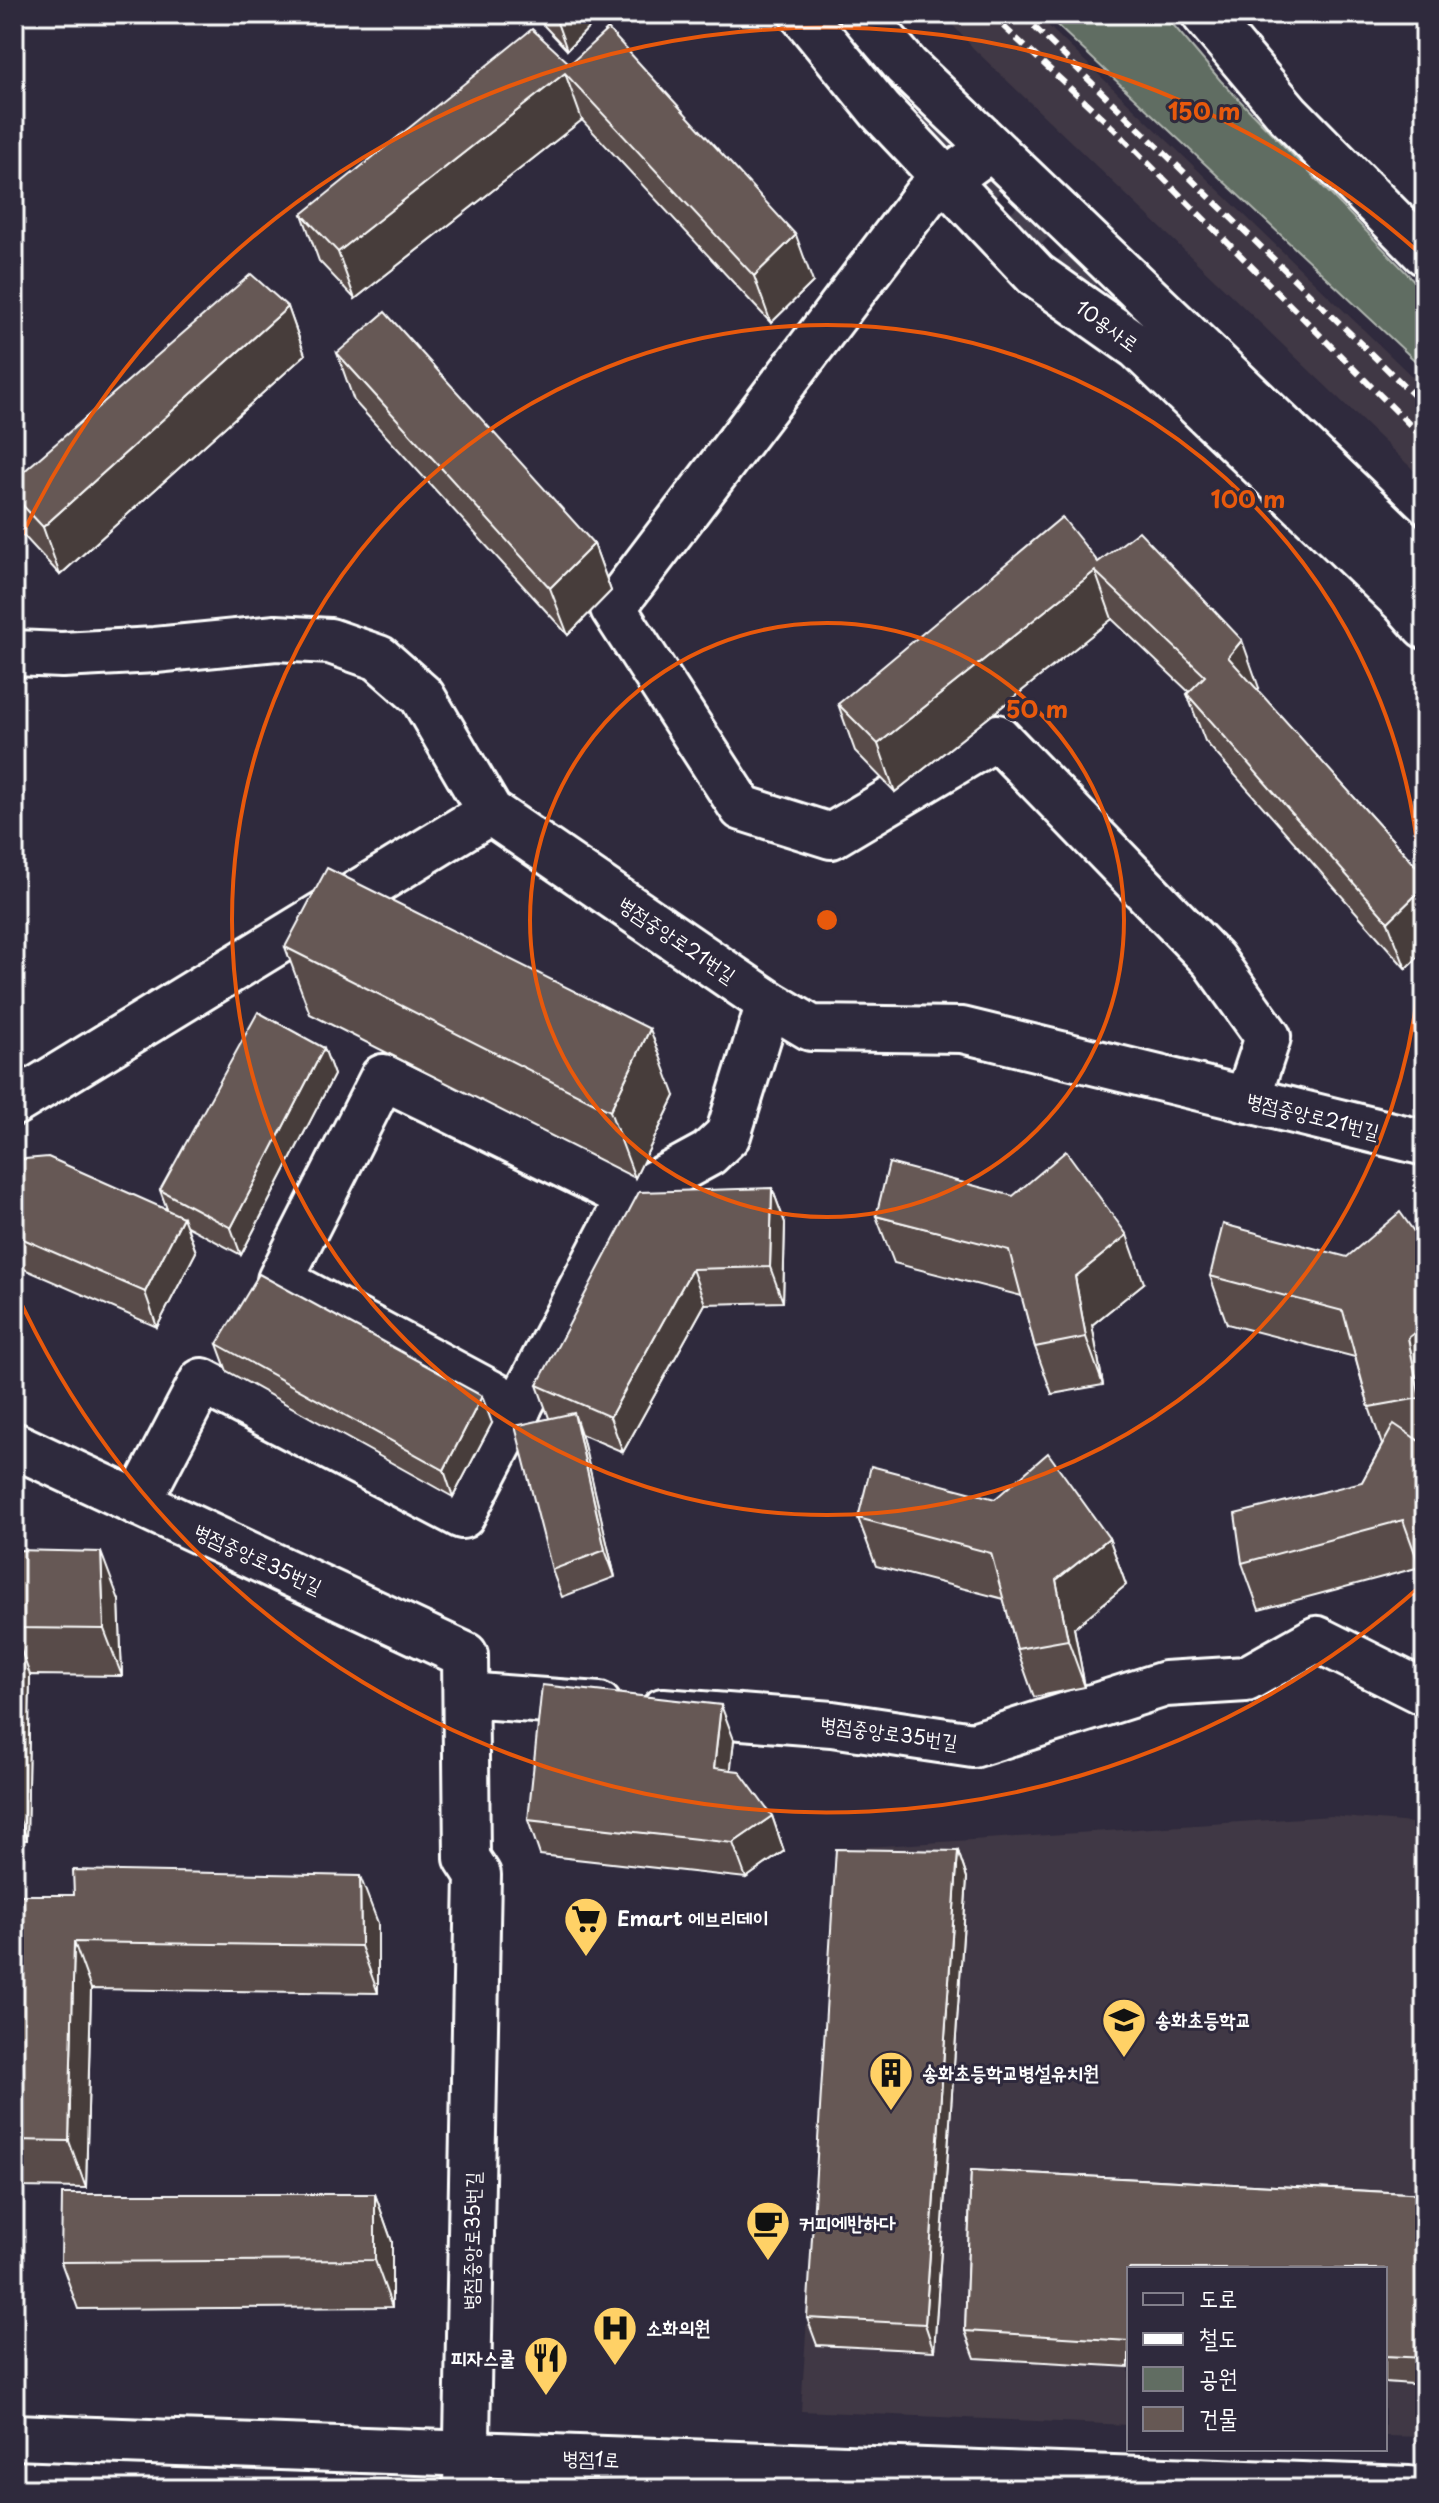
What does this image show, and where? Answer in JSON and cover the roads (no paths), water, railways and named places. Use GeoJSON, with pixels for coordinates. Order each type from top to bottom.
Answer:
{"type":"FeatureCollection","features":[{"type":"Feature","properties":{"kind":"street","name":"10용사로"},"geometry":{"type":"LineString","coordinates":[[802,14],[880,110],[1036,275],[1138,347],[1403,601],[1425,626]]}},
{"type":"Feature","properties":{"kind":"street"},"geometry":{"type":"LineString","coordinates":[[862,14],[906,66],[1425,564]]}},
{"type":"Feature","properties":{"kind":"street"},"geometry":{"type":"LineString","coordinates":[[1204,14],[1288,114],[1425,253]]}},
{"type":"Feature","properties":{"kind":"street"},"geometry":{"type":"LineString","coordinates":[[991,148],[921,201],[613,608],[742,808],[831,836],[997,737],[1213,960],[1268,1037],[1247,1100]]}},
{"type":"Feature","properties":{"kind":"street","name":"병점중앙로21번길"},"geometry":{"type":"LineString","coordinates":[[14,653],[62,655],[155,650],[276,638],[330,641],[379,658],[422,696],[490,812],[769,1003],[811,1028],[962,1030],[1425,1143]]}},
{"type":"Feature","properties":{"kind":"street"},"geometry":{"type":"LineString","coordinates":[[14,1103],[490,812]]}},
{"type":"Feature","properties":{"kind":"street"},"geometry":{"type":"LineString","coordinates":[[138,1503],[202,1381],[462,1516],[629,1197],[708,1154],[728,1135],[769,1003]]}},
{"type":"Feature","properties":{"kind":"street"},"geometry":{"type":"LineString","coordinates":[[519,1408],[280,1280],[383,1077],[629,1197]]}},
{"type":"Feature","properties":{"kind":"street","name":"병점중앙로35번길"},"geometry":{"type":"LineString","coordinates":[[14,1445],[465,1655],[467,1858],[478,1875],[467,2472]]}},
{"type":"Feature","properties":{"kind":"street","name":"병점중앙로35번길"},"geometry":{"type":"LineString","coordinates":[[466,1695],[832,1724],[973,1745],[1165,1684],[1246,1679],[1317,1639],[1425,1693]]}},
{"type":"Feature","properties":{"kind":"street","name":"병점1로"},"geometry":{"type":"LineString","coordinates":[[14,2437],[467,2472],[1409,2489]]}},
{"type":"Feature","properties":{"kind":"tunnel"},"geometry":{"type":"LineString","coordinates":[[837,14],[914,108],[1168,352]]}},
{"type":"Feature","properties":{"kind":"railway"},"geometry":{"type":"LineString","coordinates":[[990,14],[1110,125],[1425,440]]}},
{"type":"Feature","properties":{"kind":"railway"},"geometry":{"type":"LineString","coordinates":[[1021,14],[1425,406]]}},
{"type":"Feature","properties":{"kind":"place","name":"Emart 에브리데이"},"geometry":{"type":"Point","coordinates":[586,1958]}},
{"type":"Feature","properties":{"kind":"place","name":"송화초등학교"},"geometry":{"type":"Point","coordinates":[1124,2059]}},
{"type":"Feature","properties":{"kind":"place","name":"송화초등학교병설유치원"},"geometry":{"type":"Point","coordinates":[891,2112]}},
{"type":"Feature","properties":{"kind":"place","name":"커피에반하다"},"geometry":{"type":"Point","coordinates":[768,2262]}},
{"type":"Feature","properties":{"kind":"place","name":"소화의원"},"geometry":{"type":"Point","coordinates":[615,2367]}},
{"type":"Feature","properties":{"kind":"place","name":"피자스쿨"},"geometry":{"type":"Point","coordinates":[546,2397]}}]}
